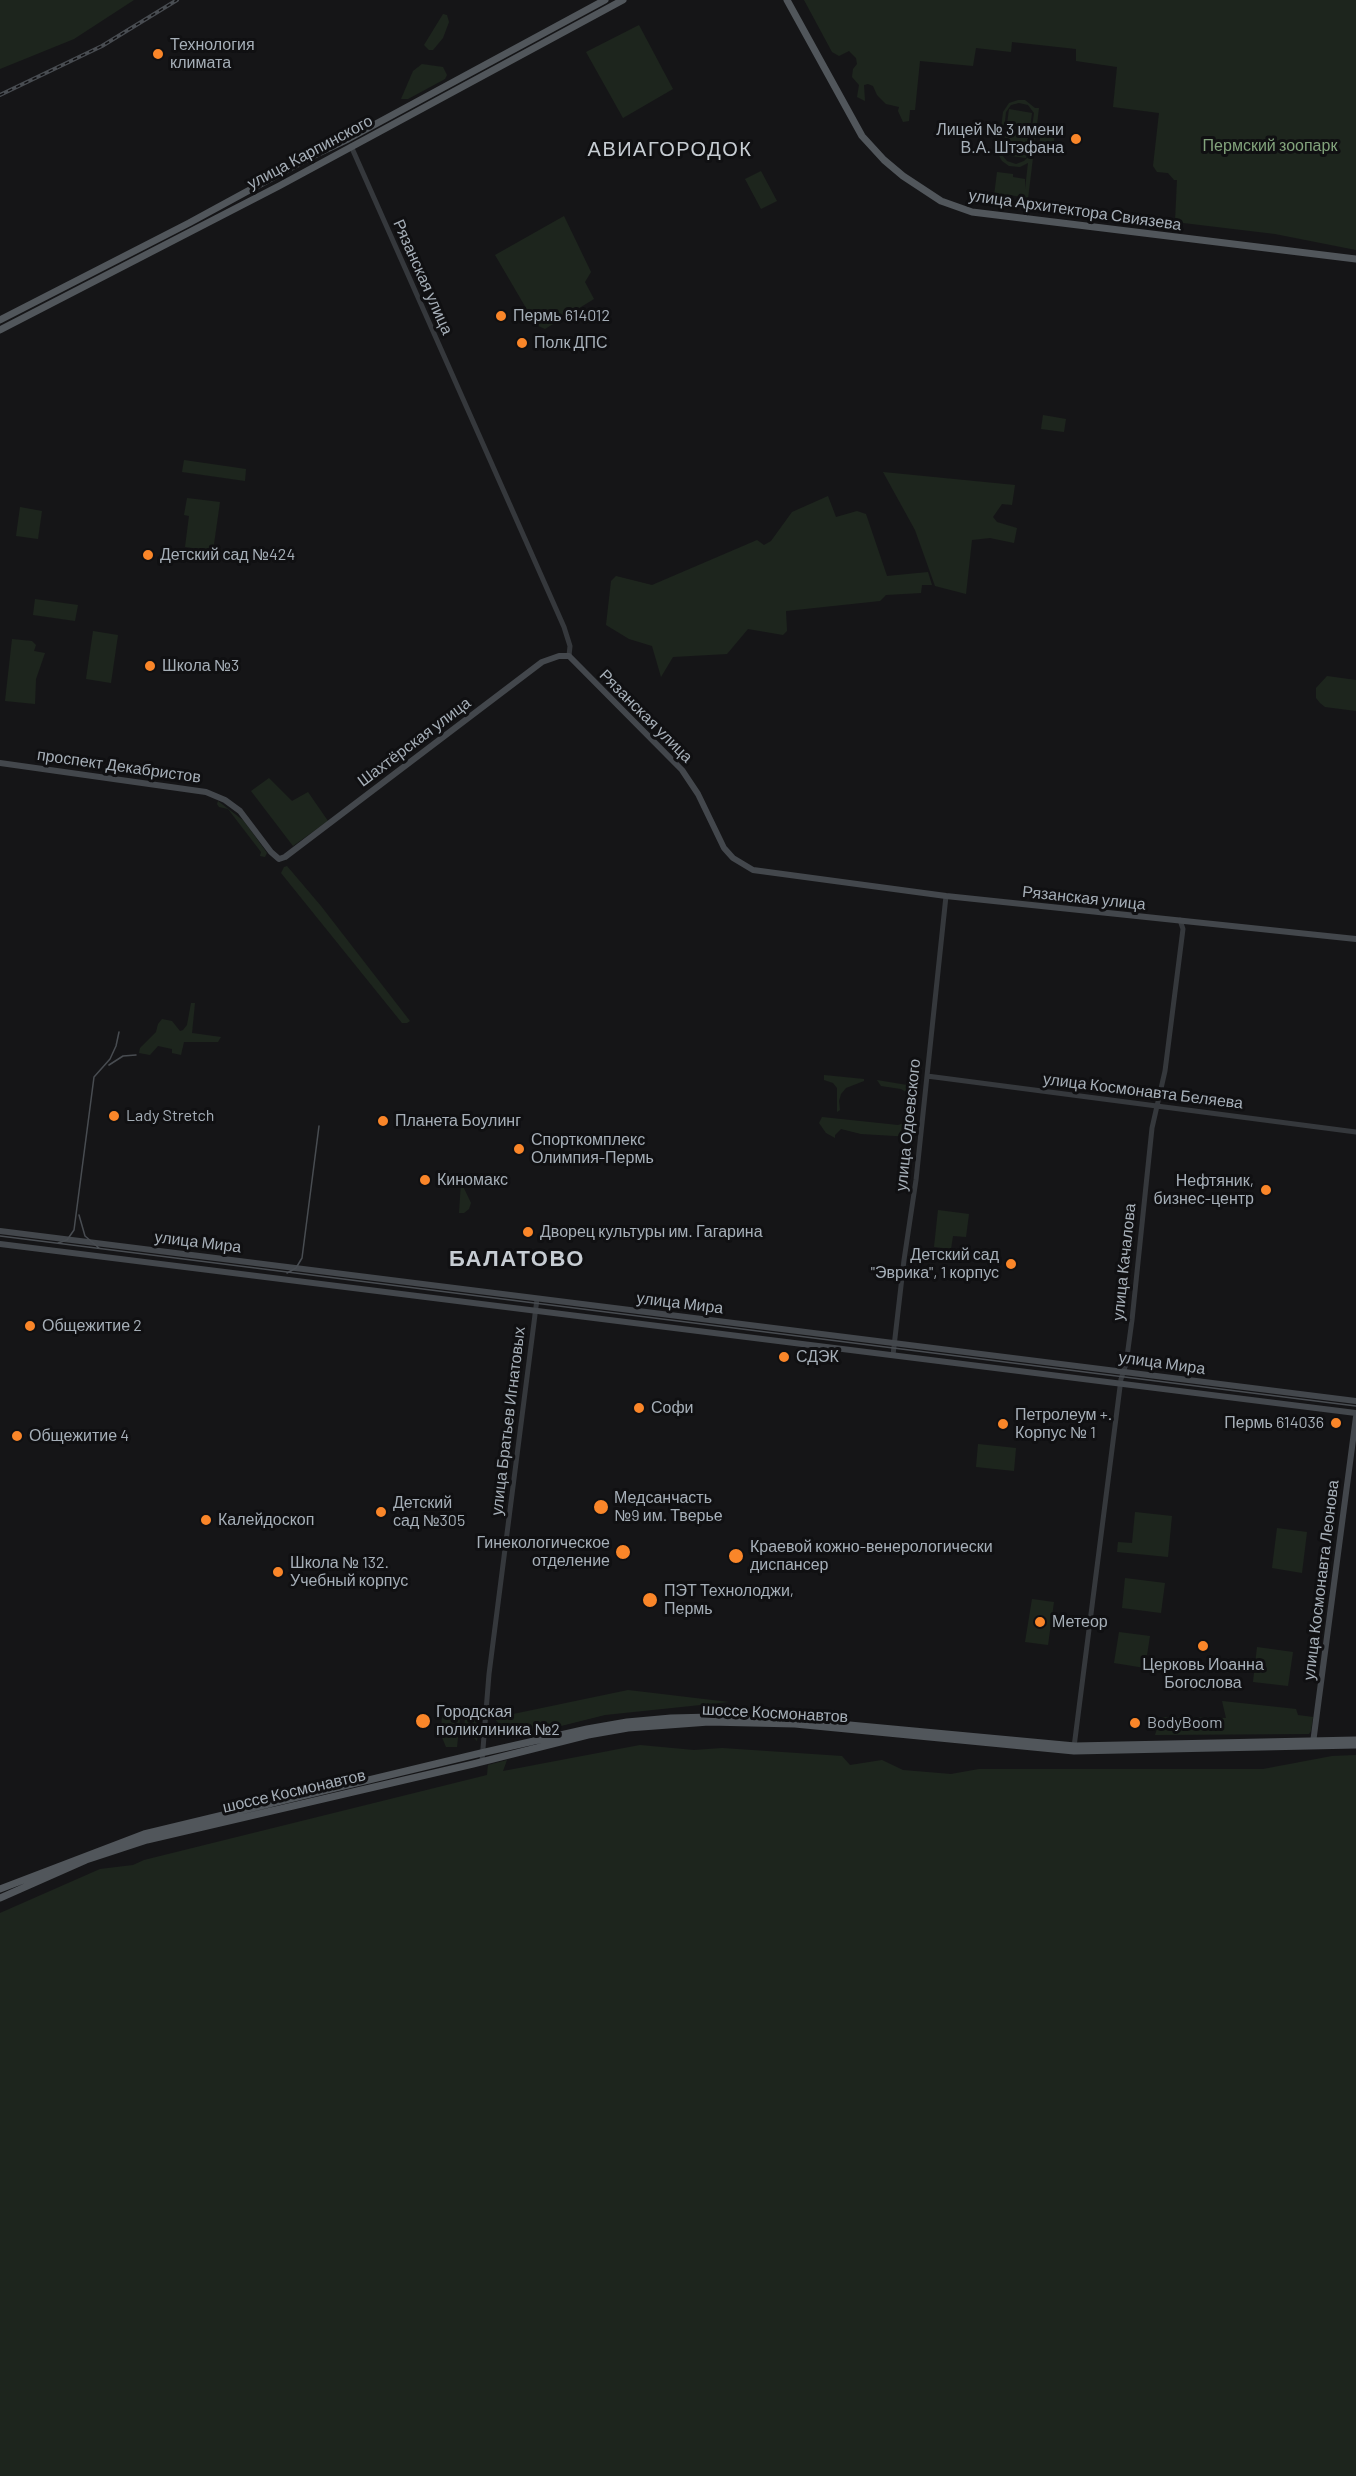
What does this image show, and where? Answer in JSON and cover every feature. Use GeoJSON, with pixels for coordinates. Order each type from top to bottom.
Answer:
{"type":"FeatureCollection","features":[{"type":"Feature","properties":{"kind":"main road","name":"улица Карпинского"},"geometry":{"type":"LineString","coordinates":[[0,330],[351,146],[605,0]]}},
{"type":"Feature","properties":{"kind":"main road","name":"улица Карпинского"},"geometry":{"type":"LineString","coordinates":[[516,53],[623,0]]}},
{"type":"Feature","properties":{"kind":"main road","name":"улица Архитектора Свиязева"},"geometry":{"type":"LineString","coordinates":[[787,0],[862,136],[903,176],[941,201],[972,212],[1356,259]]}},
{"type":"Feature","properties":{"kind":"main road","name":"улица Карпинского"},"geometry":{"type":"LineString","coordinates":[[10,325],[4,323],[2,319],[498,63]]}},
{"type":"Feature","properties":{"kind":"main road"},"geometry":{"type":"LineString","coordinates":[[268,180],[276,182],[273,188]]}},
{"type":"Feature","properties":{"kind":"main road","name":"Шахтёрская улица"},"geometry":{"type":"LineString","coordinates":[[279,859],[285,857],[542,662],[559,656],[569,656]]}},
{"type":"Feature","properties":{"kind":"main road","name":"Рязанская улица"},"geometry":{"type":"LineString","coordinates":[[569,656],[682,770],[698,794],[724,848],[742,865],[753,870],[946,896],[1356,939]]}},
{"type":"Feature","properties":{"kind":"main road","name":"проспект Декабристов"},"geometry":{"type":"LineString","coordinates":[[0,763],[198,790],[217,796],[240,811],[270,852],[279,859]]}},
{"type":"Feature","properties":{"kind":"main road","name":"улица Мира"},"geometry":{"type":"LineString","coordinates":[[0,1231],[1356,1401]]}},
{"type":"Feature","properties":{"kind":"main road","name":"улица Мира"},"geometry":{"type":"LineString","coordinates":[[0,1244],[1356,1415]]}},
{"type":"Feature","properties":{"kind":"main road","name":"улица Космонавта Леонова"},"geometry":{"type":"LineString","coordinates":[[1313,1743],[1356,1415]]}},
{"type":"Feature","properties":{"kind":"main road","name":"шоссе Космонавтов"},"geometry":{"type":"LineString","coordinates":[[0,1889],[144,1834],[482,1757],[588,1735],[661,1725],[709,1722],[795,1725],[1074,1748],[1356,1740]]}},
{"type":"Feature","properties":{"kind":"main road","name":"шоссе Космонавтов"},"geometry":{"type":"LineString","coordinates":[[1313,1743],[1356,1745]]}},
{"type":"Feature","properties":{"kind":"main road","name":"шоссе Космонавтов"},"geometry":{"type":"LineString","coordinates":[[0,1898],[86,1860],[147,1840],[482,1757]]}},
{"type":"Feature","properties":{"kind":"street","name":"Рязанская улица"},"geometry":{"type":"LineString","coordinates":[[351,146],[564,627],[570,646],[569,656]]}},
{"type":"Feature","properties":{"kind":"street","name":"улица Одоевского"},"geometry":{"type":"LineString","coordinates":[[893,1355],[946,896]]}},
{"type":"Feature","properties":{"kind":"street","name":"улица Качалова"},"geometry":{"type":"LineString","coordinates":[[1074,1748],[1120,1384],[1126,1364],[1132,1320],[1152,1128],[1165,1071],[1183,929],[1180,920]]}},
{"type":"Feature","properties":{"kind":"street","name":"улица Космонавта Беляева"},"geometry":{"type":"LineString","coordinates":[[927,1076],[1356,1132]]}},
{"type":"Feature","properties":{"kind":"street","name":"улица Братьев Игнатовых"},"geometry":{"type":"LineString","coordinates":[[482,1757],[490,1669],[537,1299]]}},
{"type":"Feature","properties":{"kind":"green space"},"geometry":{"type":"Polygon","coordinates":[[[0,0],[134,0],[74,39],[0,69],[0,0]]]}},
{"type":"Feature","properties":{"kind":"green space","name":"Пермский зоопарк"},"geometry":{"type":"Polygon","coordinates":[[[804,0],[1356,0],[1356,250],[1275,234],[1175,222],[1177,180],[1174,180],[1168,173],[1157,172],[1153,166],[1159,113],[1113,107],[1117,67],[1076,61],[1076,49],[1012,42],[1011,52],[976,48],[973,66],[920,61],[915,110],[910,110],[909,121],[903,122],[898,111],[899,107],[886,104],[877,95],[873,86],[864,85],[865,101],[857,97],[859,85],[852,77],[853,69],[857,64],[856,58],[849,51],[839,56],[832,52],[804,0]]]}},
{"type":"Feature","properties":{"kind":"green space"},"geometry":{"type":"Polygon","coordinates":[[[443,14],[447,15],[449,22],[443,38],[433,50],[429,50],[424,45],[443,14]]]}},
{"type":"Feature","properties":{"kind":"green space"},"geometry":{"type":"Polygon","coordinates":[[[639,25],[673,89],[623,118],[586,52],[639,25]]]}},
{"type":"Feature","properties":{"kind":"green space"},"geometry":{"type":"Polygon","coordinates":[[[422,64],[443,67],[447,75],[445,79],[408,99],[401,99],[413,71],[422,64]]]}},
{"type":"Feature","properties":{"kind":"green space"},"geometry":{"type":"Polygon","coordinates":[[[1025,100],[1035,108],[1039,108],[1028,199],[1011,195],[1010,198],[994,196],[997,172],[1013,174],[1013,177],[1025,179],[1025,189],[1028,163],[1020,167],[1009,166],[998,154],[1003,112],[1009,103],[1025,100]],[[1019,103],[1011,105],[1006,112],[1001,154],[1007,161],[1016,164],[1028,157],[1034,113],[1028,105],[1019,103]]]}},
{"type":"Feature","properties":{"kind":"green space"},"geometry":{"type":"Polygon","coordinates":[[[1009,109],[1032,113],[1026,158],[1003,155],[1009,109]]]}},
{"type":"Feature","properties":{"kind":"green space"},"geometry":{"type":"Polygon","coordinates":[[[1041,131],[1055,132],[1052,156],[1038,154],[1041,131]]]}},
{"type":"Feature","properties":{"kind":"green space"},"geometry":{"type":"Polygon","coordinates":[[[761,171],[777,201],[761,209],[745,179],[761,171]]]}},
{"type":"Feature","properties":{"kind":"green space"},"geometry":{"type":"Polygon","coordinates":[[[564,216],[591,272],[585,282],[594,299],[545,329],[536,325],[495,255],[564,216]]]}},
{"type":"Feature","properties":{"kind":"green space"},"geometry":{"type":"Polygon","coordinates":[[[1043,415],[1066,419],[1064,432],[1041,429],[1043,415]]]}},
{"type":"Feature","properties":{"kind":"green space"},"geometry":{"type":"Polygon","coordinates":[[[184,460],[246,469],[245,481],[182,472],[184,460]]]}},
{"type":"Feature","properties":{"kind":"green space"},"geometry":{"type":"Polygon","coordinates":[[[883,472],[1015,485],[1012,505],[1002,504],[993,517],[997,522],[1017,528],[1014,543],[990,538],[972,540],[966,594],[935,586],[915,530],[883,472]]]}},
{"type":"Feature","properties":{"kind":"green space"},"geometry":{"type":"Polygon","coordinates":[[[828,496],[836,517],[857,511],[866,514],[887,576],[928,572],[932,585],[922,585],[921,593],[886,595],[880,601],[786,611],[787,631],[783,635],[748,629],[727,654],[673,657],[661,677],[652,646],[629,639],[606,625],[611,581],[616,576],[652,585],[757,540],[764,545],[771,541],[792,512],[828,496]]]}},
{"type":"Feature","properties":{"kind":"green space"},"geometry":{"type":"Polygon","coordinates":[[[187,498],[220,502],[213,551],[185,547],[189,516],[184,515],[187,498]]]}},
{"type":"Feature","properties":{"kind":"green space"},"geometry":{"type":"Polygon","coordinates":[[[20,507],[42,511],[38,539],[16,536],[20,507]]]}},
{"type":"Feature","properties":{"kind":"green space"},"geometry":{"type":"Polygon","coordinates":[[[35,599],[78,605],[75,621],[33,615],[35,599]]]}},
{"type":"Feature","properties":{"kind":"green space"},"geometry":{"type":"Polygon","coordinates":[[[93,631],[118,635],[111,683],[86,679],[93,631]]]}},
{"type":"Feature","properties":{"kind":"green space"},"geometry":{"type":"Polygon","coordinates":[[[12,639],[32,641],[36,645],[34,651],[45,653],[36,679],[35,704],[5,701],[12,639]]]}},
{"type":"Feature","properties":{"kind":"green space"},"geometry":{"type":"Polygon","coordinates":[[[1327,676],[1356,680],[1356,711],[1325,707],[1320,703],[1316,698],[1316,688],[1327,676]]]}},
{"type":"Feature","properties":{"kind":"green space"},"geometry":{"type":"Polygon","coordinates":[[[269,778],[292,801],[308,792],[328,821],[293,846],[251,791],[269,778]]]}},
{"type":"Feature","properties":{"kind":"green space"},"geometry":{"type":"Polygon","coordinates":[[[218,801],[244,821],[267,853],[265,857],[260,856],[261,852],[228,809],[219,807],[218,801]]]}},
{"type":"Feature","properties":{"kind":"green space"},"geometry":{"type":"Polygon","coordinates":[[[287,866],[410,1021],[402,1023],[281,873],[287,866]]]}},
{"type":"Feature","properties":{"kind":"green space"},"geometry":{"type":"Polygon","coordinates":[[[191,1003],[195,1003],[192,1033],[221,1037],[218,1042],[184,1042],[181,1055],[172,1053],[172,1049],[158,1046],[150,1055],[139,1053],[140,1048],[156,1032],[162,1019],[172,1021],[180,1031],[183,1030],[187,1025],[191,1003]]]}},
{"type":"Feature","properties":{"kind":"green space"},"geometry":{"type":"Polygon","coordinates":[[[824,1075],[864,1079],[864,1081],[846,1088],[841,1094],[840,1110],[837,1112],[837,1088],[833,1083],[824,1080],[824,1075]]]}},
{"type":"Feature","properties":{"kind":"green space"},"geometry":{"type":"Polygon","coordinates":[[[877,1080],[919,1087],[917,1113],[912,1114],[909,1094],[901,1089],[881,1086],[877,1080]]]}},
{"type":"Feature","properties":{"kind":"green space"},"geometry":{"type":"Polygon","coordinates":[[[822,1117],[898,1125],[907,1122],[910,1117],[914,1119],[912,1137],[861,1134],[841,1129],[835,1138],[826,1133],[819,1123],[822,1117]]]}},
{"type":"Feature","properties":{"kind":"green space"},"geometry":{"type":"Polygon","coordinates":[[[461,1182],[471,1203],[469,1209],[464,1213],[459,1213],[461,1182]]]}},
{"type":"Feature","properties":{"kind":"green space"},"geometry":{"type":"Polygon","coordinates":[[[938,1210],[969,1214],[966,1237],[953,1236],[951,1249],[934,1247],[938,1210]]]}},
{"type":"Feature","properties":{"kind":"green space"},"geometry":{"type":"Polygon","coordinates":[[[978,1444],[1016,1448],[1014,1471],[976,1467],[978,1444]]]}},
{"type":"Feature","properties":{"kind":"green space"},"geometry":{"type":"Polygon","coordinates":[[[1135,1512],[1172,1516],[1168,1557],[1117,1552],[1118,1542],[1132,1543],[1135,1512]]]}},
{"type":"Feature","properties":{"kind":"green space"},"geometry":{"type":"Polygon","coordinates":[[[1277,1528],[1307,1532],[1302,1573],[1272,1568],[1277,1528]]]}},
{"type":"Feature","properties":{"kind":"green space"},"geometry":{"type":"Polygon","coordinates":[[[1125,1578],[1165,1583],[1161,1613],[1122,1608],[1125,1578]]]}},
{"type":"Feature","properties":{"kind":"green space","name":"Метеор"},"geometry":{"type":"Polygon","coordinates":[[[1032,1599],[1054,1602],[1048,1645],[1025,1642],[1032,1599]]]}},
{"type":"Feature","properties":{"kind":"green space"},"geometry":{"type":"Polygon","coordinates":[[[1119,1632],[1150,1636],[1145,1668],[1114,1663],[1119,1632]]]}},
{"type":"Feature","properties":{"kind":"green space"},"geometry":{"type":"Polygon","coordinates":[[[1257,1647],[1293,1652],[1288,1686],[1253,1682],[1257,1647]]]}},
{"type":"Feature","properties":{"kind":"green space"},"geometry":{"type":"Polygon","coordinates":[[[628,1690],[729,1702],[605,1715],[541,1731],[509,1735],[494,1718],[628,1690]]]}},
{"type":"Feature","properties":{"kind":"green space"},"geometry":{"type":"Polygon","coordinates":[[[1222,1701],[1296,1709],[1298,1715],[1313,1717],[1311,1731],[1309,1734],[1155,1735],[1161,1717],[1226,1718],[1222,1701]]]}},
{"type":"Feature","properties":{"kind":"green space"},"geometry":{"type":"Polygon","coordinates":[[[466,1710],[476,1711],[480,1719],[477,1741],[464,1728],[466,1710]]]}},
{"type":"Feature","properties":{"kind":"green space"},"geometry":{"type":"Polygon","coordinates":[[[461,1711],[457,1747],[446,1747],[441,1735],[442,1712],[461,1711]]]}},
{"type":"Feature","properties":{"kind":"green space"},"geometry":{"type":"Polygon","coordinates":[[[640,1745],[694,1750],[722,1748],[842,1756],[850,1765],[882,1760],[903,1770],[951,1774],[979,1769],[1263,1769],[1332,1756],[1356,1755],[1356,2476],[0,2476],[0,1913],[100,1869],[133,1865],[144,1860],[487,1775],[488,1765],[507,1760],[503,1771],[640,1745]]]}},
{"type":"Feature","properties":{"kind":"tram line"},"geometry":{"type":"LineString","coordinates":[[58,1243],[67,1240],[74,1230],[94,1077],[110,1059],[119,1032]]}},
{"type":"Feature","properties":{"kind":"tram line"},"geometry":{"type":"LineString","coordinates":[[109,1065],[123,1056],[136,1055]]}},
{"type":"Feature","properties":{"kind":"tram line"},"geometry":{"type":"LineString","coordinates":[[287,1273],[296,1268],[302,1258],[319,1126]]}},
{"type":"Feature","properties":{"kind":"tram line"},"geometry":{"type":"LineString","coordinates":[[79,1215],[85,1236],[99,1248]]}},
{"type":"Feature","properties":{"kind":"tram line"},"geometry":{"type":"LineString","coordinates":[[0,1236],[1356,1406]]}},
{"type":"Feature","properties":{"kind":"railway"},"geometry":{"type":"LineString","coordinates":[[0,95],[102,46],[177,0]]}},
{"type":"Feature","properties":{"kind":"place","name":"Технология климата"},"geometry":{"type":"Point","coordinates":[158,54]}},
{"type":"Feature","properties":{"kind":"place","name":"Лицей № 3 имени В.А. Штэфана"},"geometry":{"type":"Point","coordinates":[1076,139]}},
{"type":"Feature","properties":{"kind":"place","name":"Пермь 614012"},"geometry":{"type":"Point","coordinates":[501,316]}},
{"type":"Feature","properties":{"kind":"place","name":"Полк ДПС"},"geometry":{"type":"Point","coordinates":[522,343]}},
{"type":"Feature","properties":{"kind":"place","name":"Детский сад №424"},"geometry":{"type":"Point","coordinates":[148,555]}},
{"type":"Feature","properties":{"kind":"place","name":"Школа №3"},"geometry":{"type":"Point","coordinates":[150,666]}},
{"type":"Feature","properties":{"kind":"place","name":"Lady Stretch"},"geometry":{"type":"Point","coordinates":[114,1116]}},
{"type":"Feature","properties":{"kind":"place","name":"Планета Боулинг"},"geometry":{"type":"Point","coordinates":[383,1121]}},
{"type":"Feature","properties":{"kind":"place","name":"Спорткомплекс Олимпия-Пермь"},"geometry":{"type":"Point","coordinates":[519,1149]}},
{"type":"Feature","properties":{"kind":"place","name":"Киномакс"},"geometry":{"type":"Point","coordinates":[425,1180]}},
{"type":"Feature","properties":{"kind":"place","name":"Нефтяник, бизнес-центр"},"geometry":{"type":"Point","coordinates":[1266,1190]}},
{"type":"Feature","properties":{"kind":"place","name":"Дворец культуры им. Гагарина"},"geometry":{"type":"Point","coordinates":[528,1232]}},
{"type":"Feature","properties":{"kind":"place","name":"Детский сад \"Эврика\", 1 корпус"},"geometry":{"type":"Point","coordinates":[1011,1264]}},
{"type":"Feature","properties":{"kind":"place","name":"Общежитие 2"},"geometry":{"type":"Point","coordinates":[30,1326]}},
{"type":"Feature","properties":{"kind":"place","name":"СДЭК"},"geometry":{"type":"Point","coordinates":[784,1357]}},
{"type":"Feature","properties":{"kind":"place","name":"Софи"},"geometry":{"type":"Point","coordinates":[639,1408]}},
{"type":"Feature","properties":{"kind":"place","name":"Пермь 614036"},"geometry":{"type":"Point","coordinates":[1336,1423]}},
{"type":"Feature","properties":{"kind":"place","name":"Петролеум +. Корпус № 1"},"geometry":{"type":"Point","coordinates":[1003,1424]}},
{"type":"Feature","properties":{"kind":"place","name":"Общежитие 4"},"geometry":{"type":"Point","coordinates":[17,1436]}},
{"type":"Feature","properties":{"kind":"place","name":"Медсанчасть №9 им. Тверье"},"geometry":{"type":"Point","coordinates":[601,1507]}},
{"type":"Feature","properties":{"kind":"place","name":"Детский сад №305"},"geometry":{"type":"Point","coordinates":[381,1512]}},
{"type":"Feature","properties":{"kind":"place","name":"Калейдоскоп"},"geometry":{"type":"Point","coordinates":[206,1520]}},
{"type":"Feature","properties":{"kind":"place","name":"Гинекологическое отделение"},"geometry":{"type":"Point","coordinates":[623,1552]}},
{"type":"Feature","properties":{"kind":"place","name":"Краевой кожно-венерологически диспансер"},"geometry":{"type":"Point","coordinates":[736,1556]}},
{"type":"Feature","properties":{"kind":"place","name":"Школа № 132. Учебный корпус"},"geometry":{"type":"Point","coordinates":[278,1572]}},
{"type":"Feature","properties":{"kind":"place","name":"ПЭТ Технолоджи, Пермь"},"geometry":{"type":"Point","coordinates":[650,1600]}},
{"type":"Feature","properties":{"kind":"place","name":"Метеор"},"geometry":{"type":"Point","coordinates":[1040,1622]}},
{"type":"Feature","properties":{"kind":"place","name":"Церковь Иоанна Богослова"},"geometry":{"type":"Point","coordinates":[1203,1646]}},
{"type":"Feature","properties":{"kind":"place","name":"Городская поликлиника №2"},"geometry":{"type":"Point","coordinates":[423,1721]}},
{"type":"Feature","properties":{"kind":"place","name":"BodyBoom"},"geometry":{"type":"Point","coordinates":[1135,1723]}},
{"type":"Feature","properties":{"kind":"district","name":"АВИАГОРОДОК"},"geometry":{"type":"Point","coordinates":[670,149]}},
{"type":"Feature","properties":{"kind":"district","name":"БАЛАТОВО"},"geometry":{"type":"Point","coordinates":[517,1259]}}]}
